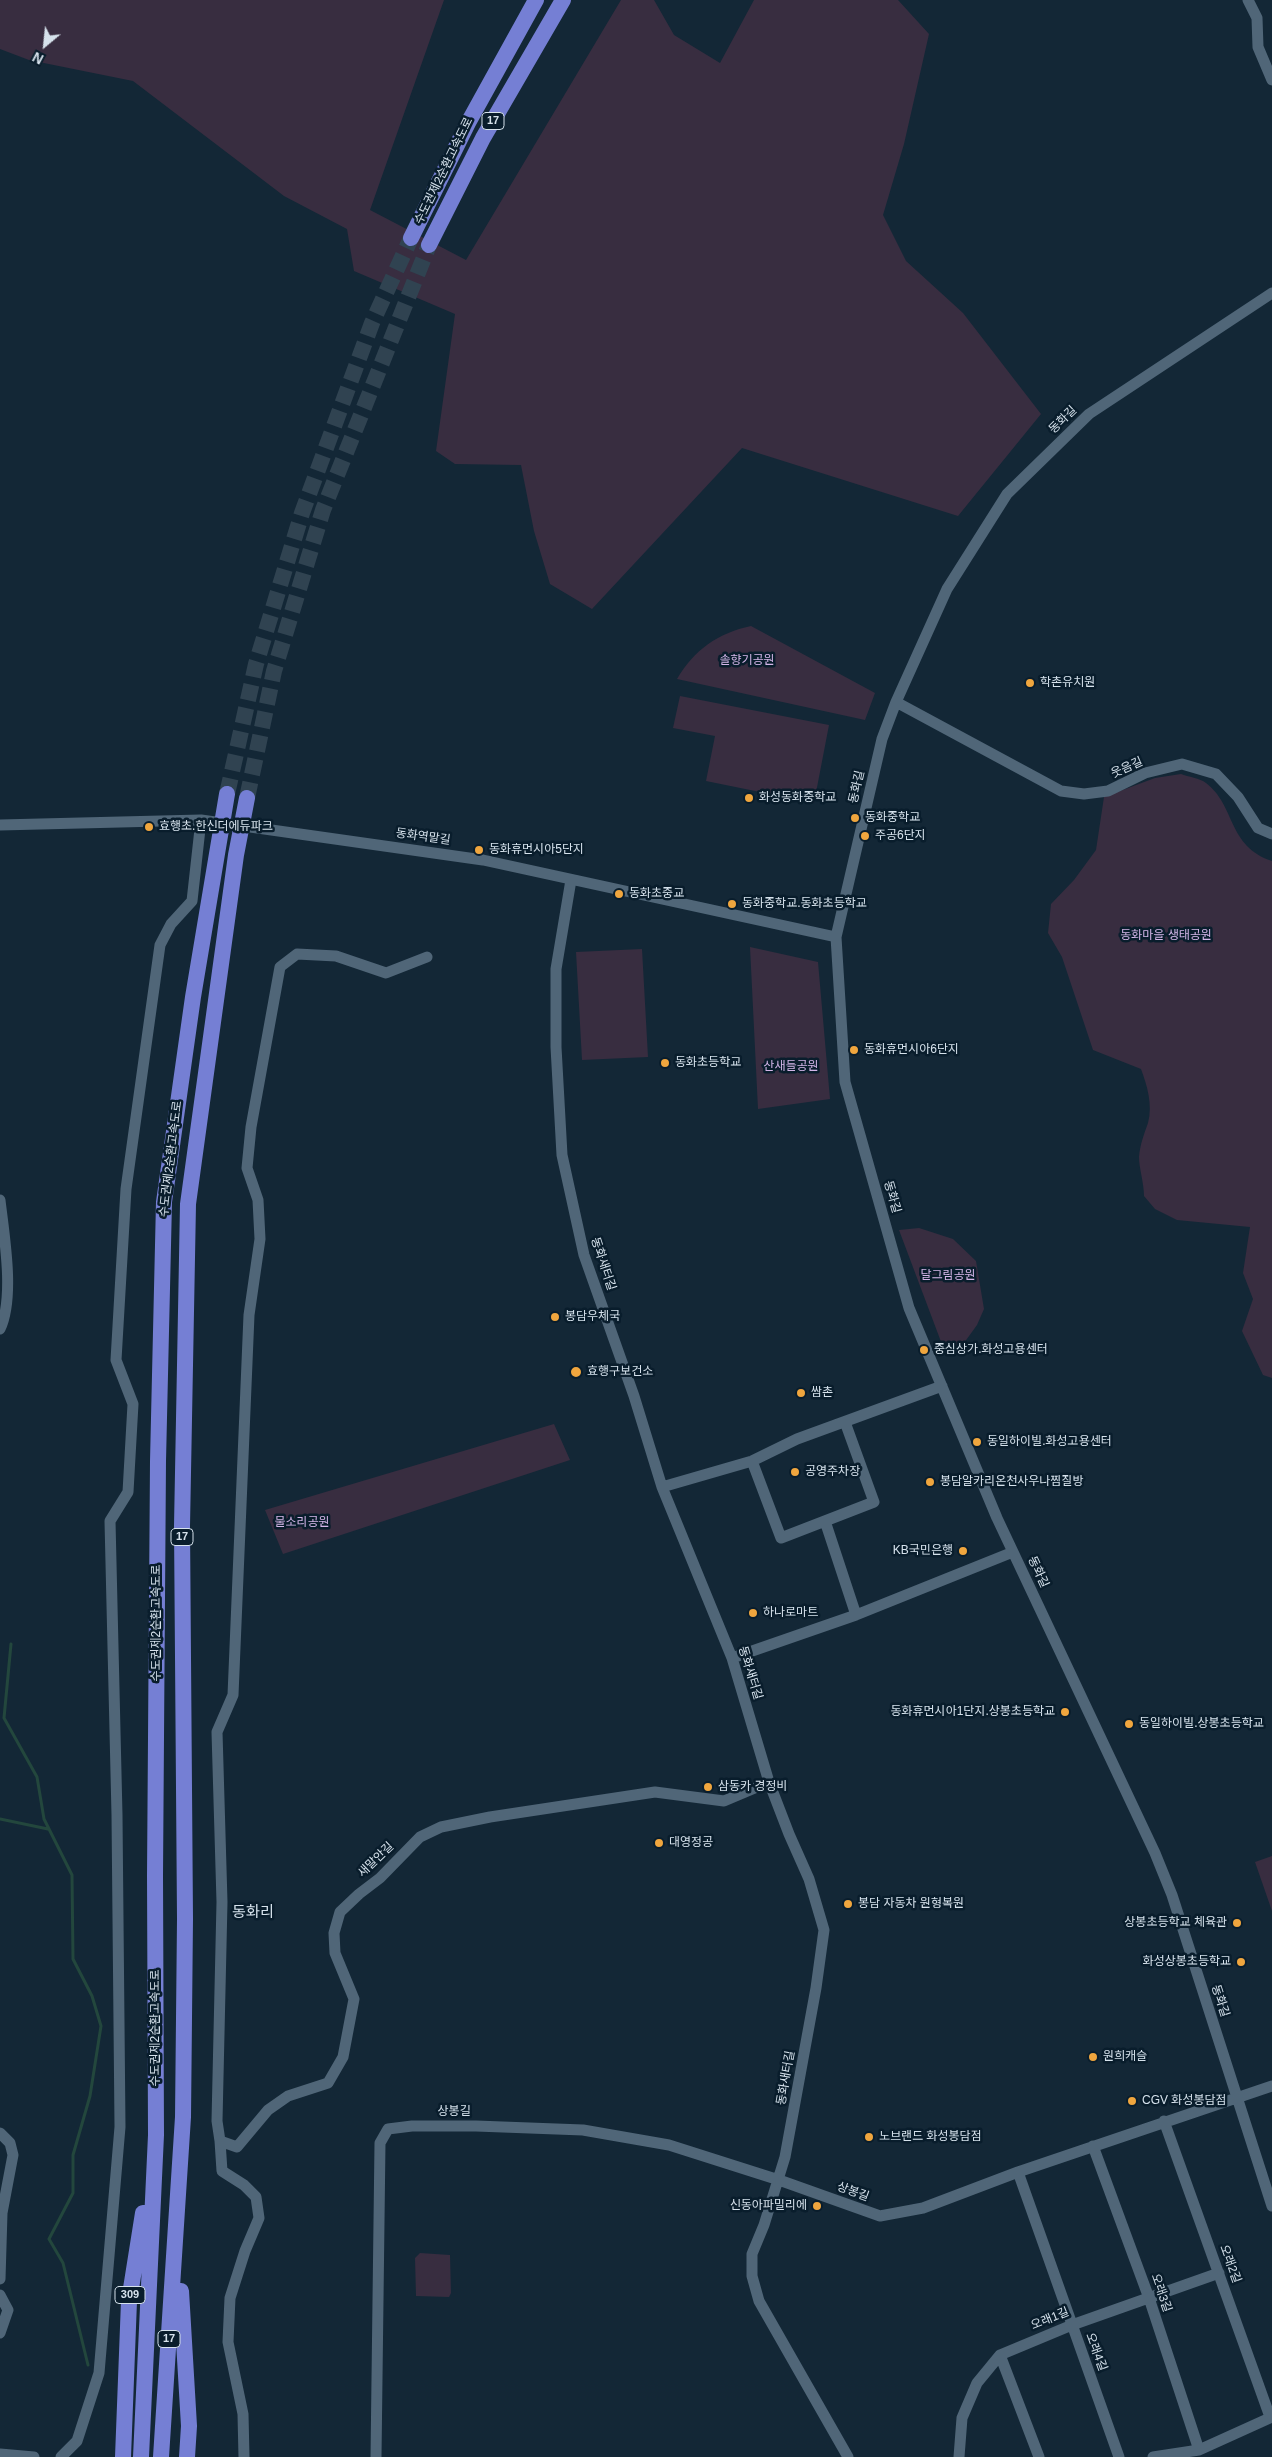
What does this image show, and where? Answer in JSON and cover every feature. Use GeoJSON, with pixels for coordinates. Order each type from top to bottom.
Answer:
{"type":"FeatureCollection","features":[{"type":"Feature","properties":{"kind":"highway","name":"수도권제2순환고속도로"},"geometry":{"type":"LineString","coordinates":[[412,238],[468,123],[536,0]]}},
{"type":"Feature","properties":{"kind":"highway","name":"수도권제2순환고속도로"},"geometry":{"type":"LineString","coordinates":[[429,245],[483,138],[563,0]]}},
{"type":"Feature","properties":{"kind":"highway","name":"수도권제2순환고속도로"},"geometry":{"type":"LineString","coordinates":[[141,2457],[156,2134],[155,1865],[158,1461],[164,1202],[227,794]]}},
{"type":"Feature","properties":{"kind":"highway","name":"수도권제2순환고속도로"},"geometry":{"type":"LineString","coordinates":[[161,2457],[178,2222],[183,2108],[185,1919],[182,1526],[188,1204],[236,855],[247,798]]}},
{"type":"Feature","properties":{"kind":"highway","name":"309"},"geometry":{"type":"LineString","coordinates":[[123,2457],[129,2301],[156,2134]]}},
{"type":"Feature","properties":{"kind":"highway"},"geometry":{"type":"LineString","coordinates":[[178,2222],[189,2426],[187,2457]]}},
{"type":"Feature","properties":{"kind":"street"},"geometry":{"type":"LineString","coordinates":[[1248,0],[1257,18],[1258,47],[1272,80]]}},
{"type":"Feature","properties":{"kind":"street","name":"동화길"},"geometry":{"type":"LineString","coordinates":[[1272,293],[1090,414],[1007,494],[947,590],[896,702],[882,739],[836,937],[845,1082],[909,1308],[1013,1552],[1155,1853],[1172,1895],[1272,2206]]}},
{"type":"Feature","properties":{"kind":"street","name":"웃음길"},"geometry":{"type":"LineString","coordinates":[[896,702],[1061,790],[1084,794],[1108,791],[1145,773],[1182,764],[1216,774],[1238,797],[1258,828],[1272,834]]}},
{"type":"Feature","properties":{"kind":"street"},"geometry":{"type":"LineString","coordinates":[[61,2457],[77,2441],[99,2374],[120,2127],[117,1815],[110,1521],[128,1492],[129,1482],[132,1404],[116,1360],[126,1189],[160,945],[171,924],[192,901],[201,820]]}},
{"type":"Feature","properties":{"kind":"street","name":"동화역말길"},"geometry":{"type":"LineString","coordinates":[[0,825],[201,820],[483,860],[836,937]]}},
{"type":"Feature","properties":{"kind":"street","name":"동화새터길"},"geometry":{"type":"LineString","coordinates":[[570,880],[556,969],[556,1047],[562,1155],[584,1255],[634,1396],[662,1487],[732,1658],[769,1782],[809,1879],[824,1930],[816,1988],[785,2157],[779,2180],[752,2254],[752,2276],[759,2301],[848,2457]]}},
{"type":"Feature","properties":{"kind":"street"},"geometry":{"type":"LineString","coordinates":[[244,2457],[243,2414],[228,2342],[230,2298],[245,2251],[259,2218],[256,2197],[244,2185],[222,2172],[217,2121],[222,1902],[217,1732],[233,1695],[249,1315],[260,1238],[258,1200],[247,1168],[253,1118],[280,968],[296,954],[316,954],[336,956],[386,973],[427,957]]}},
{"type":"Feature","properties":{"kind":"street"},"geometry":{"type":"LineString","coordinates":[[0,1200],[7,1256],[5,1318],[0,1329]]}},
{"type":"Feature","properties":{"kind":"street"},"geometry":{"type":"LineString","coordinates":[[662,1487],[752,1461],[797,1439],[942,1386]]}},
{"type":"Feature","properties":{"kind":"street"},"geometry":{"type":"LineString","coordinates":[[752,1461],[781,1538],[874,1502],[845,1422]]}},
{"type":"Feature","properties":{"kind":"street"},"geometry":{"type":"LineString","coordinates":[[825,1521],[856,1614]]}},
{"type":"Feature","properties":{"kind":"street"},"geometry":{"type":"LineString","coordinates":[[732,1658],[856,1614],[1013,1552]]}},
{"type":"Feature","properties":{"kind":"street","name":"새말안길"},"geometry":{"type":"LineString","coordinates":[[220,2141],[237,2147],[268,2110],[288,2096],[328,2083],[343,2056],[354,1999],[335,1952],[334,1933],[340,1912],[380,1878],[420,1837],[441,1827],[490,1817],[655,1792],[724,1801],[769,1782]]}},
{"type":"Feature","properties":{"kind":"street","name":"상봉길"},"geometry":{"type":"LineString","coordinates":[[376,2457],[380,2143],[388,2129],[412,2126],[584,2130],[669,2145],[779,2180],[880,2216],[923,2208],[1018,2172],[1272,2086]]}},
{"type":"Feature","properties":{"kind":"street","name":"오래2길"},"geometry":{"type":"LineString","coordinates":[[1164,2121],[1271,2417]]}},
{"type":"Feature","properties":{"kind":"street"},"geometry":{"type":"LineString","coordinates":[[0,2133],[10,2143],[13,2156],[2,2212],[0,2279]]}},
{"type":"Feature","properties":{"kind":"street","name":"오래3길"},"geometry":{"type":"LineString","coordinates":[[1093,2146],[1148,2298],[1199,2450]]}},
{"type":"Feature","properties":{"kind":"street","name":"오래4길"},"geometry":{"type":"LineString","coordinates":[[1018,2172],[1119,2457]]}},
{"type":"Feature","properties":{"kind":"street","name":"오래1길"},"geometry":{"type":"LineString","coordinates":[[960,2457],[962,2418],[977,2383],[1000,2355],[1072,2325],[1218,2273]]}},
{"type":"Feature","properties":{"kind":"street"},"geometry":{"type":"LineString","coordinates":[[0,2295],[8,2310],[0,2333]]}},
{"type":"Feature","properties":{"kind":"street"},"geometry":{"type":"LineString","coordinates":[[1000,2355],[1039,2457]]}},
{"type":"Feature","properties":{"kind":"street"},"geometry":{"type":"LineString","coordinates":[[1153,2457],[1199,2450],[1271,2417]]}},
{"type":"Feature","properties":{"kind":"street"},"geometry":{"type":"LineString","coordinates":[[0,2454],[34,2457]]}},
{"type":"Feature","properties":{"kind":"green space"},"geometry":{"type":"Polygon","coordinates":[[[0,0],[444,0],[370,210],[466,260],[621,0],[654,0],[674,35],[720,63],[754,0],[898,0],[929,34],[904,144],[883,215],[906,261],[963,313],[1041,414],[958,516],[742,448],[592,609],[550,584],[534,531],[521,465],[455,464],[436,451],[455,314],[354,271],[347,229],[284,196],[133,81],[29,60],[0,49],[0,0]]]}},
{"type":"Feature","properties":{"kind":"green space","name":"솔향기공원"},"geometry":{"type":"Polygon","coordinates":[[[751,626],[875,693],[865,720],[677,679],[691,659],[708,644],[728,633],[751,626]]]}},
{"type":"Feature","properties":{"kind":"green space"},"geometry":{"type":"Polygon","coordinates":[[[680,696],[829,725],[814,803],[706,781],[715,736],[673,728],[680,696]]]}},
{"type":"Feature","properties":{"kind":"green space","name":"동화마을 생태공원"},"geometry":{"type":"Polygon","coordinates":[[[1181,774],[1201,780],[1216,792],[1239,836],[1247,846],[1257,854],[1272,861],[1272,1378],[1263,1375],[1242,1331],[1253,1299],[1243,1273],[1250,1227],[1177,1220],[1155,1209],[1144,1196],[1139,1157],[1148,1123],[1150,1102],[1141,1069],[1093,1050],[1062,957],[1048,933],[1051,904],[1074,880],[1096,850],[1104,797],[1155,778],[1181,774]]]}},
{"type":"Feature","properties":{"kind":"green space","name":"산새들공원"},"geometry":{"type":"Polygon","coordinates":[[[750,947],[818,962],[830,1099],[758,1109],[750,947]]]}},
{"type":"Feature","properties":{"kind":"green space"},"geometry":{"type":"Polygon","coordinates":[[[642,949],[648,1057],[582,1060],[576,952],[642,949]]]}},
{"type":"Feature","properties":{"kind":"green space","name":"달그림공원"},"geometry":{"type":"Polygon","coordinates":[[[919,1228],[953,1239],[976,1261],[984,1309],[977,1325],[964,1343],[946,1355],[899,1230],[919,1228]]]}},
{"type":"Feature","properties":{"kind":"green space","name":"물소리공원"},"geometry":{"type":"Polygon","coordinates":[[[554,1424],[570,1460],[283,1554],[265,1510],[554,1424]]]}},
{"type":"Feature","properties":{"kind":"green space"},"geometry":{"type":"Polygon","coordinates":[[[1272,1856],[1272,1911],[1255,1862],[1272,1856]]]}},
{"type":"Feature","properties":{"kind":"green space"},"geometry":{"type":"Polygon","coordinates":[[[420,2253],[450,2255],[451,2293],[449,2297],[416,2296],[415,2258],[420,2253]]]}},
{"type":"Feature","properties":{"kind":"waterway"},"geometry":{"type":"LineString","coordinates":[[11,1644],[4,1718],[37,1777],[44,1819],[72,1875],[73,1959],[92,1996],[101,2026],[90,2096],[73,2155],[73,2193],[49,2239],[63,2263],[88,2365]]}},
{"type":"Feature","properties":{"kind":"waterway"},"geometry":{"type":"LineString","coordinates":[[0,1819],[48,1829]]}},
{"type":"Feature","properties":{"kind":"tunnel"},"geometry":{"type":"LineString","coordinates":[[227,794],[256,664],[302,513],[372,323],[411,238]]}},
{"type":"Feature","properties":{"kind":"tunnel"},"geometry":{"type":"LineString","coordinates":[[247,798],[274,671],[323,510],[429,245]]}},
{"type":"Feature","properties":{"kind":"place","name":"학촌유치원"},"geometry":{"type":"Point","coordinates":[1030,683]}},
{"type":"Feature","properties":{"kind":"place","name":"화성동화중학교"},"geometry":{"type":"Point","coordinates":[749,798]}},
{"type":"Feature","properties":{"kind":"place","name":"동화중학교"},"geometry":{"type":"Point","coordinates":[855,818]}},
{"type":"Feature","properties":{"kind":"place","name":"효행초.한신더에듀파크"},"geometry":{"type":"Point","coordinates":[149,827]}},
{"type":"Feature","properties":{"kind":"place","name":"주공6단지"},"geometry":{"type":"Point","coordinates":[865,836]}},
{"type":"Feature","properties":{"kind":"place","name":"동화휴먼시아5단지"},"geometry":{"type":"Point","coordinates":[479,850]}},
{"type":"Feature","properties":{"kind":"place","name":"동화초중교"},"geometry":{"type":"Point","coordinates":[619,894]}},
{"type":"Feature","properties":{"kind":"place","name":"동화중학교.동화초등학교"},"geometry":{"type":"Point","coordinates":[732,904]}},
{"type":"Feature","properties":{"kind":"place","name":"동화휴먼시아6단지"},"geometry":{"type":"Point","coordinates":[854,1050]}},
{"type":"Feature","properties":{"kind":"place","name":"동화초등학교"},"geometry":{"type":"Point","coordinates":[665,1063]}},
{"type":"Feature","properties":{"kind":"place","name":"봉담우체국"},"geometry":{"type":"Point","coordinates":[555,1317]}},
{"type":"Feature","properties":{"kind":"place","name":"중심상가.화성고용센터"},"geometry":{"type":"Point","coordinates":[924,1350]}},
{"type":"Feature","properties":{"kind":"place","name":"효행구보건소"},"geometry":{"type":"Point","coordinates":[576,1372]}},
{"type":"Feature","properties":{"kind":"place","name":"쌈촌"},"geometry":{"type":"Point","coordinates":[801,1393]}},
{"type":"Feature","properties":{"kind":"place","name":"동일하이빌.화성고용센터"},"geometry":{"type":"Point","coordinates":[977,1442]}},
{"type":"Feature","properties":{"kind":"place","name":"공영주차장"},"geometry":{"type":"Point","coordinates":[795,1472]}},
{"type":"Feature","properties":{"kind":"place","name":"봉담알카리온천사우나찜질방"},"geometry":{"type":"Point","coordinates":[930,1482]}},
{"type":"Feature","properties":{"kind":"place","name":"KB국민은행"},"geometry":{"type":"Point","coordinates":[963,1551]}},
{"type":"Feature","properties":{"kind":"place","name":"하나로마트"},"geometry":{"type":"Point","coordinates":[753,1613]}},
{"type":"Feature","properties":{"kind":"place","name":"동화휴먼시아1단지.상봉초등학교"},"geometry":{"type":"Point","coordinates":[1065,1712]}},
{"type":"Feature","properties":{"kind":"place","name":"동일하이빌.상봉초등학교"},"geometry":{"type":"Point","coordinates":[1129,1724]}},
{"type":"Feature","properties":{"kind":"place","name":"삼동카 경정비"},"geometry":{"type":"Point","coordinates":[708,1787]}},
{"type":"Feature","properties":{"kind":"place","name":"대영정공"},"geometry":{"type":"Point","coordinates":[659,1843]}},
{"type":"Feature","properties":{"kind":"place","name":"봉담 자동차 원형복원"},"geometry":{"type":"Point","coordinates":[848,1904]}},
{"type":"Feature","properties":{"kind":"place","name":"상봉초등학교 체육관"},"geometry":{"type":"Point","coordinates":[1237,1923]}},
{"type":"Feature","properties":{"kind":"place","name":"화성상봉초등학교"},"geometry":{"type":"Point","coordinates":[1241,1962]}},
{"type":"Feature","properties":{"kind":"place","name":"원희캐슬"},"geometry":{"type":"Point","coordinates":[1093,2057]}},
{"type":"Feature","properties":{"kind":"place","name":"CGV 화성봉담점"},"geometry":{"type":"Point","coordinates":[1132,2101]}},
{"type":"Feature","properties":{"kind":"place","name":"노브랜드 화성봉담점"},"geometry":{"type":"Point","coordinates":[869,2137]}},
{"type":"Feature","properties":{"kind":"place","name":"신동아파밀리에"},"geometry":{"type":"Point","coordinates":[817,2206]}},
{"type":"Feature","properties":{"kind":"district","name":"동화리"},"geometry":{"type":"Point","coordinates":[253,1913]}}]}
